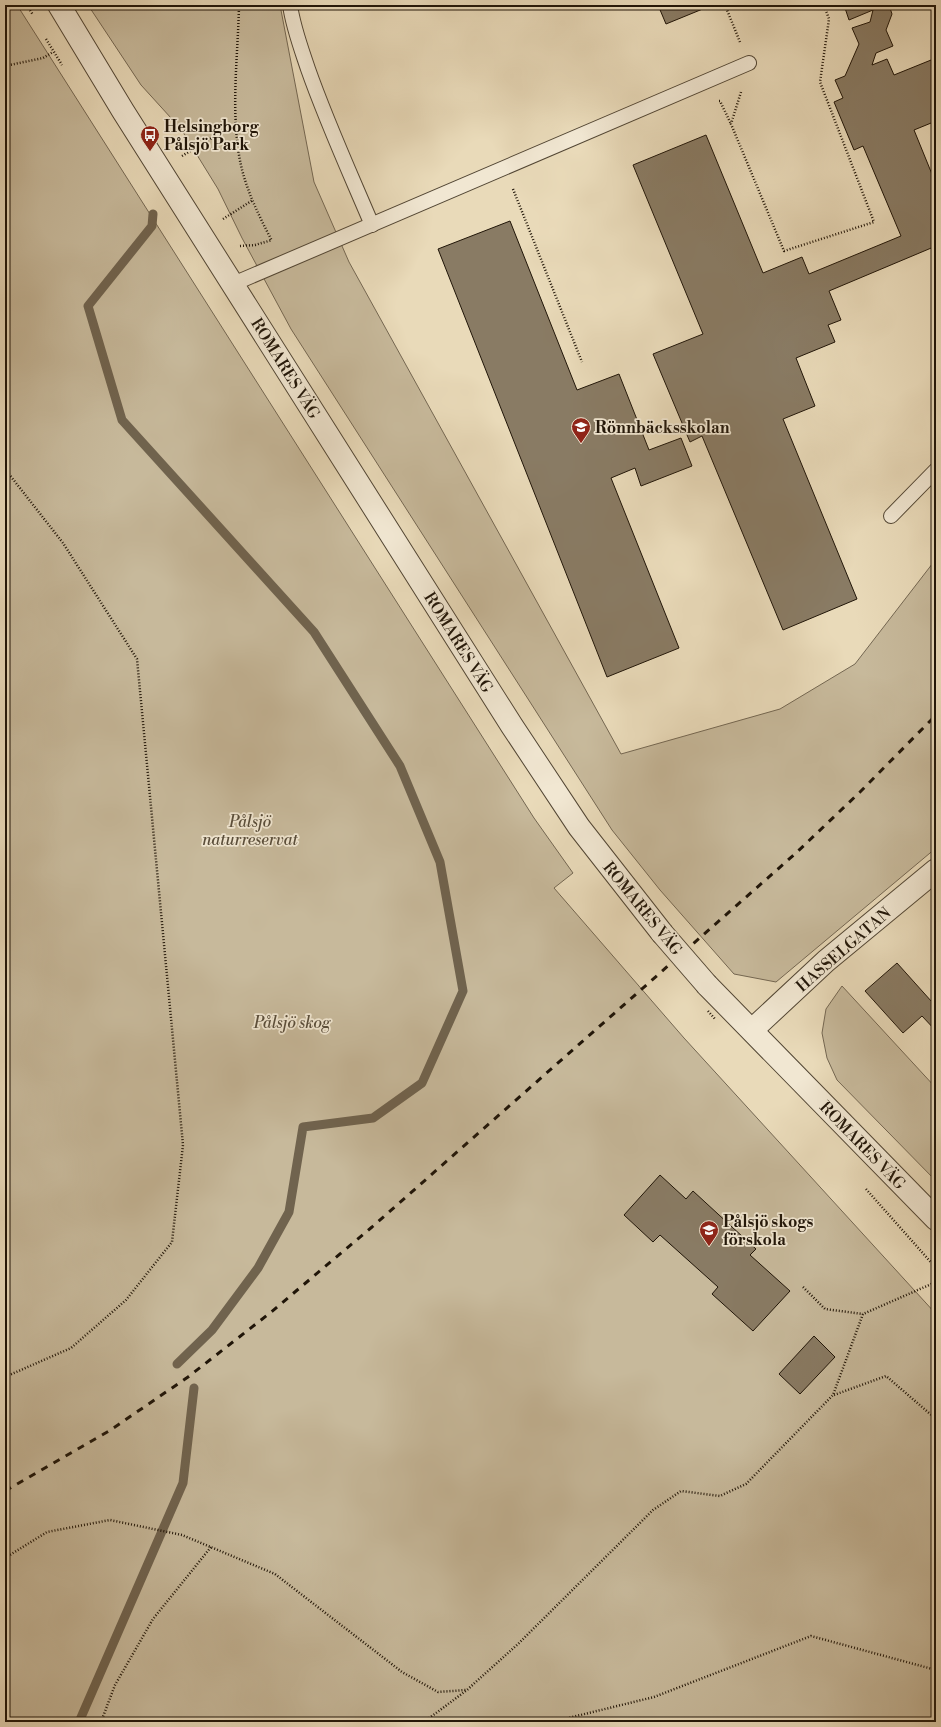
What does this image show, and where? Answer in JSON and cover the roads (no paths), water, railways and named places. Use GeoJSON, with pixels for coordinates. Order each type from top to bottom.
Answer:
{"type":"FeatureCollection","features":[{"type":"Feature","properties":{"kind":"street","name":"ROMARES VÄG"},"geometry":{"type":"LineString","coordinates":[[59,5],[512,726],[579,827],[662,933],[707,985],[936,1219]]}},
{"type":"Feature","properties":{"kind":"street","name":"HASSELGATAN"},"geometry":{"type":"LineString","coordinates":[[752,1030],[826,961],[936,870]]}},
{"type":"Feature","properties":{"kind":"lane"},"geometry":{"type":"LineString","coordinates":[[290,5],[298,38],[324,114],[372,224]]}},
{"type":"Feature","properties":{"kind":"lane"},"geometry":{"type":"LineString","coordinates":[[233,284],[749,63]]}},
{"type":"Feature","properties":{"kind":"lane"},"geometry":{"type":"LineString","coordinates":[[891,516],[936,470]]}},
{"type":"Feature","properties":{"kind":"waterway"},"geometry":{"type":"LineString","coordinates":[[153,214],[152,226],[88,306],[122,420],[314,632],[400,766],[440,862],[463,991],[422,1083],[373,1118],[303,1127],[289,1212],[258,1268],[212,1330],[177,1364]]}},
{"type":"Feature","properties":{"kind":"waterway"},"geometry":{"type":"LineString","coordinates":[[79,1722],[183,1483],[194,1388]]}},
{"type":"Feature","properties":{"kind":"railway"},"geometry":{"type":"LineString","coordinates":[[5,1491],[109,1431],[188,1377],[270,1313],[372,1227],[796,853],[860,792],[936,715]]}},
{"type":"Feature","properties":{"kind":"place","name":"Helsingborg Pålsjö Park"},"geometry":{"type":"Point","coordinates":[150,152]}},
{"type":"Feature","properties":{"kind":"place","name":"Rönnbäcksskolan"},"geometry":{"type":"Point","coordinates":[581,444]}},
{"type":"Feature","properties":{"kind":"place","name":"Pålsjö skogs förskola"},"geometry":{"type":"Point","coordinates":[709,1247]}},
{"type":"Feature","properties":{"kind":"park label","name":"Pålsjö naturreservat"},"geometry":{"type":"Point","coordinates":[250,830]}},
{"type":"Feature","properties":{"kind":"park label","name":"Pålsjö skog"},"geometry":{"type":"Point","coordinates":[292,1022]}}]}
